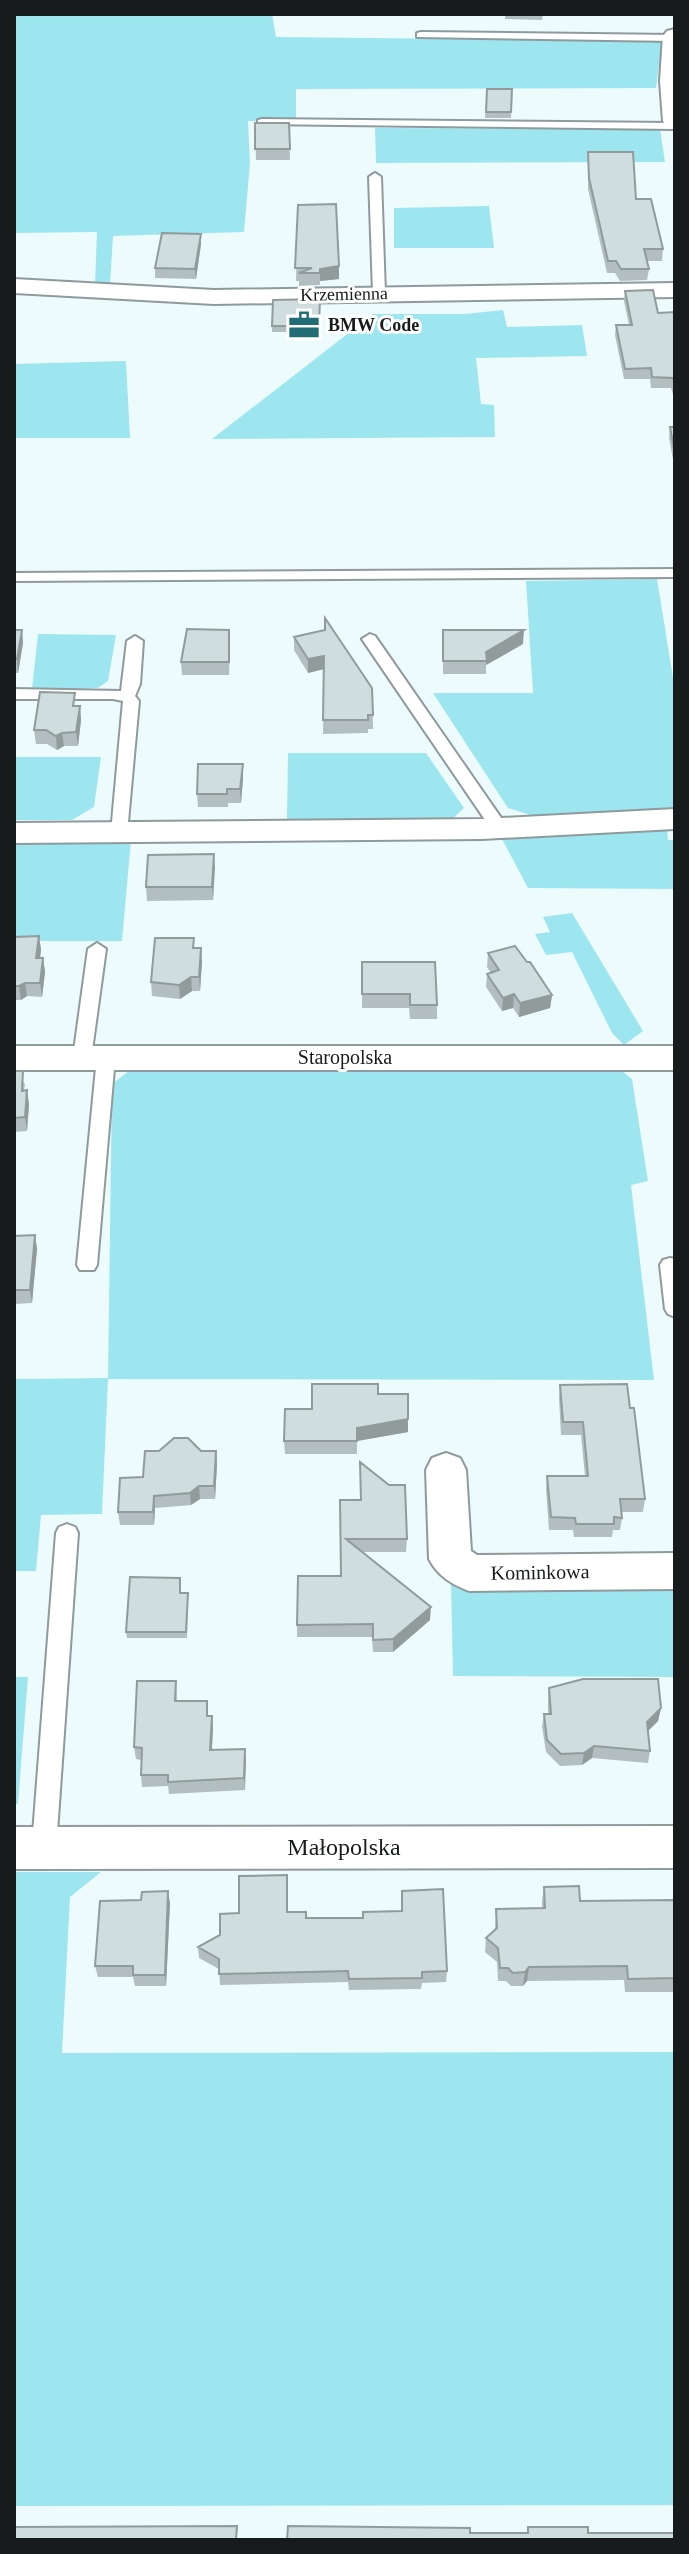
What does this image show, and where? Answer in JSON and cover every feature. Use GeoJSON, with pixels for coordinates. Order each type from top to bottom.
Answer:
{"type":"FeatureCollection","features":[{"type":"Feature","properties":{"kind":"street"},"geometry":{"type":"LineString","coordinates":[[675,37],[672,81],[675,123]]}},
{"type":"Feature","properties":{"kind":"street","name":"Krzemienna"},"geometry":{"type":"LineString","coordinates":[[14,286],[214,297],[379,293],[458,296],[675,290]]}},
{"type":"Feature","properties":{"kind":"street"},"geometry":{"type":"LineString","coordinates":[[14,833],[500,829],[675,819]]}},
{"type":"Feature","properties":{"kind":"street","name":"Staropolska"},"geometry":{"type":"LineString","coordinates":[[14,1058],[675,1058]]}},
{"type":"Feature","properties":{"kind":"street","name":"Kominkowa"},"geometry":{"type":"LineString","coordinates":[[446,1470],[450,1559],[469,1573],[675,1571]]}},
{"type":"Feature","properties":{"kind":"street","name":"Małopolska"},"geometry":{"type":"LineString","coordinates":[[29,1848],[675,1847]]}},
{"type":"Feature","properties":{"kind":"lane"},"geometry":{"type":"LineString","coordinates":[[421,35],[675,37]]}},
{"type":"Feature","properties":{"kind":"lane"},"geometry":{"type":"LineString","coordinates":[[262,122],[675,123]]}},
{"type":"Feature","properties":{"kind":"lane"},"geometry":{"type":"LineString","coordinates":[[375,177],[379,293]]}},
{"type":"Feature","properties":{"kind":"lane"},"geometry":{"type":"LineString","coordinates":[[14,577],[675,573]]}},
{"type":"Feature","properties":{"kind":"lane"},"geometry":{"type":"LineString","coordinates":[[370,639],[500,829]]}},
{"type":"Feature","properties":{"kind":"lane"},"geometry":{"type":"LineString","coordinates":[[127,696],[132,684],[135,641]]}},
{"type":"Feature","properties":{"kind":"lane"},"geometry":{"type":"LineString","coordinates":[[14,694],[113,694],[127,696],[131,701],[119,833]]}},
{"type":"Feature","properties":{"kind":"lane"},"geometry":{"type":"LineString","coordinates":[[87,1265],[97,949]]}},
{"type":"Feature","properties":{"kind":"lane"},"geometry":{"type":"LineString","coordinates":[[670,1265],[675,1309]]}},
{"type":"Feature","properties":{"kind":"lane"},"geometry":{"type":"LineString","coordinates":[[29,1848],[67,1533]]}},
{"type":"Feature","properties":{"kind":"shaded area"},"geometry":{"type":"Polygon","coordinates":[[[14,14],[272,14],[276,37],[662,41],[656,88],[296,89],[296,121],[248,121],[250,163],[244,232],[113,236],[110,286],[95,284],[97,232],[14,233],[14,14]]]}},
{"type":"Feature","properties":{"kind":"shaded area"},"geometry":{"type":"Polygon","coordinates":[[[375,128],[660,129],[665,162],[376,163],[375,128]]]}},
{"type":"Feature","properties":{"kind":"shaded area"},"geometry":{"type":"Polygon","coordinates":[[[489,206],[494,248],[394,248],[394,208],[489,206]]]}},
{"type":"Feature","properties":{"kind":"shaded area"},"geometry":{"type":"Polygon","coordinates":[[[503,310],[507,327],[582,325],[587,356],[476,358],[481,404],[494,405],[495,437],[212,439],[373,314],[465,314],[503,310]]]}},
{"type":"Feature","properties":{"kind":"shaded area"},"geometry":{"type":"Polygon","coordinates":[[[126,361],[130,438],[14,438],[14,364],[126,361]]]}},
{"type":"Feature","properties":{"kind":"shaded area"},"geometry":{"type":"Polygon","coordinates":[[[657,579],[675,690],[675,812],[540,818],[508,808],[433,693],[533,693],[526,581],[657,579]]]}},
{"type":"Feature","properties":{"kind":"shaded area"},"geometry":{"type":"Polygon","coordinates":[[[38,634],[116,635],[108,681],[98,688],[32,689],[38,634]]]}},
{"type":"Feature","properties":{"kind":"shaded area"},"geometry":{"type":"Polygon","coordinates":[[[288,753],[426,753],[464,808],[451,820],[287,820],[288,753]]]}},
{"type":"Feature","properties":{"kind":"shaded area"},"geometry":{"type":"Polygon","coordinates":[[[14,757],[101,757],[94,807],[72,820],[14,820],[14,757]]]}},
{"type":"Feature","properties":{"kind":"shaded area"},"geometry":{"type":"Polygon","coordinates":[[[667,828],[668,840],[675,840],[675,889],[528,888],[501,837],[667,828]]]}},
{"type":"Feature","properties":{"kind":"shaded area"},"geometry":{"type":"Polygon","coordinates":[[[14,840],[131,840],[122,941],[14,941],[14,840]]]}},
{"type":"Feature","properties":{"kind":"shaded area"},"geometry":{"type":"Polygon","coordinates":[[[572,913],[643,1031],[624,1045],[612,1033],[572,952],[546,955],[535,934],[550,932],[543,917],[572,913]]]}},
{"type":"Feature","properties":{"kind":"shaded area"},"geometry":{"type":"Polygon","coordinates":[[[134,1067],[618,1068],[632,1079],[648,1181],[631,1185],[654,1380],[108,1379],[102,1514],[41,1515],[36,1571],[14,1571],[14,1379],[108,1378],[112,1084],[134,1067]]]}},
{"type":"Feature","properties":{"kind":"shaded area"},"geometry":{"type":"Polygon","coordinates":[[[451,1583],[664,1583],[675,1590],[675,1677],[453,1676],[451,1583]]]}},
{"type":"Feature","properties":{"kind":"shaded area"},"geometry":{"type":"Polygon","coordinates":[[[14,1677],[28,1677],[18,1803],[14,1806],[14,1677]]]}},
{"type":"Feature","properties":{"kind":"shaded area"},"geometry":{"type":"Polygon","coordinates":[[[14,1872],[101,1872],[70,1897],[62,2053],[675,2052],[675,2505],[14,2506],[14,1872]]]}},
{"type":"Feature","properties":{"kind":"building"},"geometry":{"type":"Polygon","coordinates":[[[487,89],[512,89],[511,112],[486,112],[487,89]]]}},
{"type":"Feature","properties":{"kind":"building"},"geometry":{"type":"Polygon","coordinates":[[[255,123],[289,123],[290,149],[255,149],[255,123]]]}},
{"type":"Feature","properties":{"kind":"building"},"geometry":{"type":"Polygon","coordinates":[[[588,152],[633,152],[636,199],[651,199],[663,249],[644,249],[649,269],[621,269],[616,261],[608,261],[589,178],[588,152]]]}},
{"type":"Feature","properties":{"kind":"building"},"geometry":{"type":"Polygon","coordinates":[[[336,204],[339,266],[320,269],[320,273],[299,273],[312,268],[295,268],[298,205],[336,204]]]}},
{"type":"Feature","properties":{"kind":"building"},"geometry":{"type":"Polygon","coordinates":[[[162,233],[201,234],[195,269],[155,268],[162,233]]]}},
{"type":"Feature","properties":{"kind":"building"},"geometry":{"type":"Polygon","coordinates":[[[653,290],[658,313],[675,312],[675,386],[673,378],[652,377],[651,368],[625,369],[616,325],[632,325],[625,291],[653,290]]]}},
{"type":"Feature","properties":{"kind":"building"},"geometry":{"type":"Polygon","coordinates":[[[320,299],[319,326],[272,326],[273,300],[320,299]]]}},
{"type":"Feature","properties":{"kind":"building"},"geometry":{"type":"Polygon","coordinates":[[[670,427],[675,427],[675,453],[670,427]]]}},
{"type":"Feature","properties":{"kind":"building"},"geometry":{"type":"Polygon","coordinates":[[[325,618],[372,688],[373,715],[368,715],[368,720],[323,720],[324,656],[308,659],[294,637],[325,630],[325,618]]]}},
{"type":"Feature","properties":{"kind":"building"},"geometry":{"type":"Polygon","coordinates":[[[187,629],[229,630],[229,662],[181,662],[187,629]]]}},
{"type":"Feature","properties":{"kind":"building"},"geometry":{"type":"Polygon","coordinates":[[[14,630],[22,630],[17,659],[14,659],[14,630]]]}},
{"type":"Feature","properties":{"kind":"building"},"geometry":{"type":"Polygon","coordinates":[[[443,630],[524,630],[486,652],[487,661],[443,661],[443,630]]]}},
{"type":"Feature","properties":{"kind":"building"},"geometry":{"type":"Polygon","coordinates":[[[40,692],[75,693],[73,706],[80,706],[76,732],[56,736],[46,730],[34,730],[40,692]]]}},
{"type":"Feature","properties":{"kind":"building"},"geometry":{"type":"Polygon","coordinates":[[[198,764],[243,764],[240,789],[227,789],[227,794],[197,794],[198,764]]]}},
{"type":"Feature","properties":{"kind":"building"},"geometry":{"type":"Polygon","coordinates":[[[214,854],[212,887],[146,887],[148,855],[214,854]]]}},
{"type":"Feature","properties":{"kind":"building"},"geometry":{"type":"Polygon","coordinates":[[[39,936],[36,958],[43,958],[40,983],[14,986],[14,937],[39,936]]]}},
{"type":"Feature","properties":{"kind":"building"},"geometry":{"type":"Polygon","coordinates":[[[155,938],[194,938],[193,948],[201,948],[199,977],[191,977],[179,985],[151,982],[155,938]]]}},
{"type":"Feature","properties":{"kind":"building"},"geometry":{"type":"Polygon","coordinates":[[[515,946],[552,995],[520,1003],[514,994],[503,998],[487,974],[499,970],[488,953],[515,946]]]}},
{"type":"Feature","properties":{"kind":"building"},"geometry":{"type":"Polygon","coordinates":[[[362,962],[435,962],[437,1005],[410,1005],[410,994],[362,994],[362,962]]]}},
{"type":"Feature","properties":{"kind":"building"},"geometry":{"type":"Polygon","coordinates":[[[14,1071],[23,1071],[22,1091],[27,1090],[25,1117],[14,1118],[14,1071]]]}},
{"type":"Feature","properties":{"kind":"building"},"geometry":{"type":"Polygon","coordinates":[[[35,1235],[30,1290],[14,1290],[14,1236],[35,1235]]]}},
{"type":"Feature","properties":{"kind":"building"},"geometry":{"type":"Polygon","coordinates":[[[312,1384],[378,1384],[378,1394],[408,1394],[408,1419],[357,1428],[357,1441],[284,1441],[285,1409],[312,1409],[312,1384]]]}},
{"type":"Feature","properties":{"kind":"building"},"geometry":{"type":"Polygon","coordinates":[[[627,1384],[630,1408],[634,1408],[645,1499],[620,1499],[622,1518],[614,1517],[614,1524],[576,1524],[575,1518],[551,1517],[547,1476],[588,1476],[583,1422],[563,1422],[560,1385],[627,1384]]]}},
{"type":"Feature","properties":{"kind":"building"},"geometry":{"type":"Polygon","coordinates":[[[174,1438],[188,1438],[201,1451],[216,1451],[214,1486],[199,1486],[190,1493],[154,1496],[153,1512],[118,1512],[120,1478],[143,1477],[145,1451],[159,1451],[174,1438]]]}},
{"type":"Feature","properties":{"kind":"building"},"geometry":{"type":"Polygon","coordinates":[[[360,1462],[389,1485],[405,1485],[407,1539],[346,1539],[431,1607],[393,1639],[373,1640],[373,1624],[297,1625],[298,1576],[341,1576],[340,1500],[361,1500],[360,1462]]]}},
{"type":"Feature","properties":{"kind":"building"},"geometry":{"type":"Polygon","coordinates":[[[130,1577],[180,1578],[180,1593],[188,1593],[186,1632],[126,1632],[130,1577]]]}},
{"type":"Feature","properties":{"kind":"building"},"geometry":{"type":"Polygon","coordinates":[[[583,1679],[658,1679],[661,1708],[647,1722],[650,1751],[594,1746],[584,1753],[561,1754],[547,1740],[544,1714],[551,1714],[549,1688],[583,1679]]]}},
{"type":"Feature","properties":{"kind":"building"},"geometry":{"type":"Polygon","coordinates":[[[137,1681],[176,1681],[175,1701],[207,1701],[207,1716],[212,1716],[210,1750],[245,1749],[244,1778],[168,1782],[168,1775],[141,1775],[142,1748],[134,1747],[137,1681]]]}},
{"type":"Feature","properties":{"kind":"building"},"geometry":{"type":"Polygon","coordinates":[[[287,1875],[287,1912],[306,1912],[306,1918],[363,1918],[363,1912],[402,1911],[402,1891],[443,1889],[447,1971],[422,1972],[422,1978],[349,1979],[348,1971],[219,1974],[219,1959],[198,1947],[220,1935],[220,1914],[239,1913],[239,1876],[287,1875]]]}},
{"type":"Feature","properties":{"kind":"building"},"geometry":{"type":"Polygon","coordinates":[[[579,1886],[580,1901],[675,1900],[675,1978],[628,1979],[627,1966],[529,1967],[525,1972],[513,1973],[508,1968],[500,1968],[498,1948],[486,1938],[497,1928],[496,1909],[545,1908],[544,1887],[579,1886]]]}},
{"type":"Feature","properties":{"kind":"building"},"geometry":{"type":"Polygon","coordinates":[[[168,1891],[165,1975],[133,1975],[133,1966],[95,1966],[100,1901],[141,1900],[142,1892],[168,1891]]]}},
{"type":"Feature","properties":{"kind":"building"},"geometry":{"type":"Polygon","coordinates":[[[237,2526],[236,2540],[14,2540],[14,2527],[237,2526]]]}},
{"type":"Feature","properties":{"kind":"building"},"geometry":{"type":"Polygon","coordinates":[[[288,2526],[470,2528],[470,2533],[528,2533],[528,2527],[588,2527],[588,2533],[675,2533],[675,2540],[287,2540],[288,2526]]]}},
{"type":"Feature","properties":{"kind":"place","name":"BMW Code"},"geometry":{"type":"Point","coordinates":[304,325]}}]}
